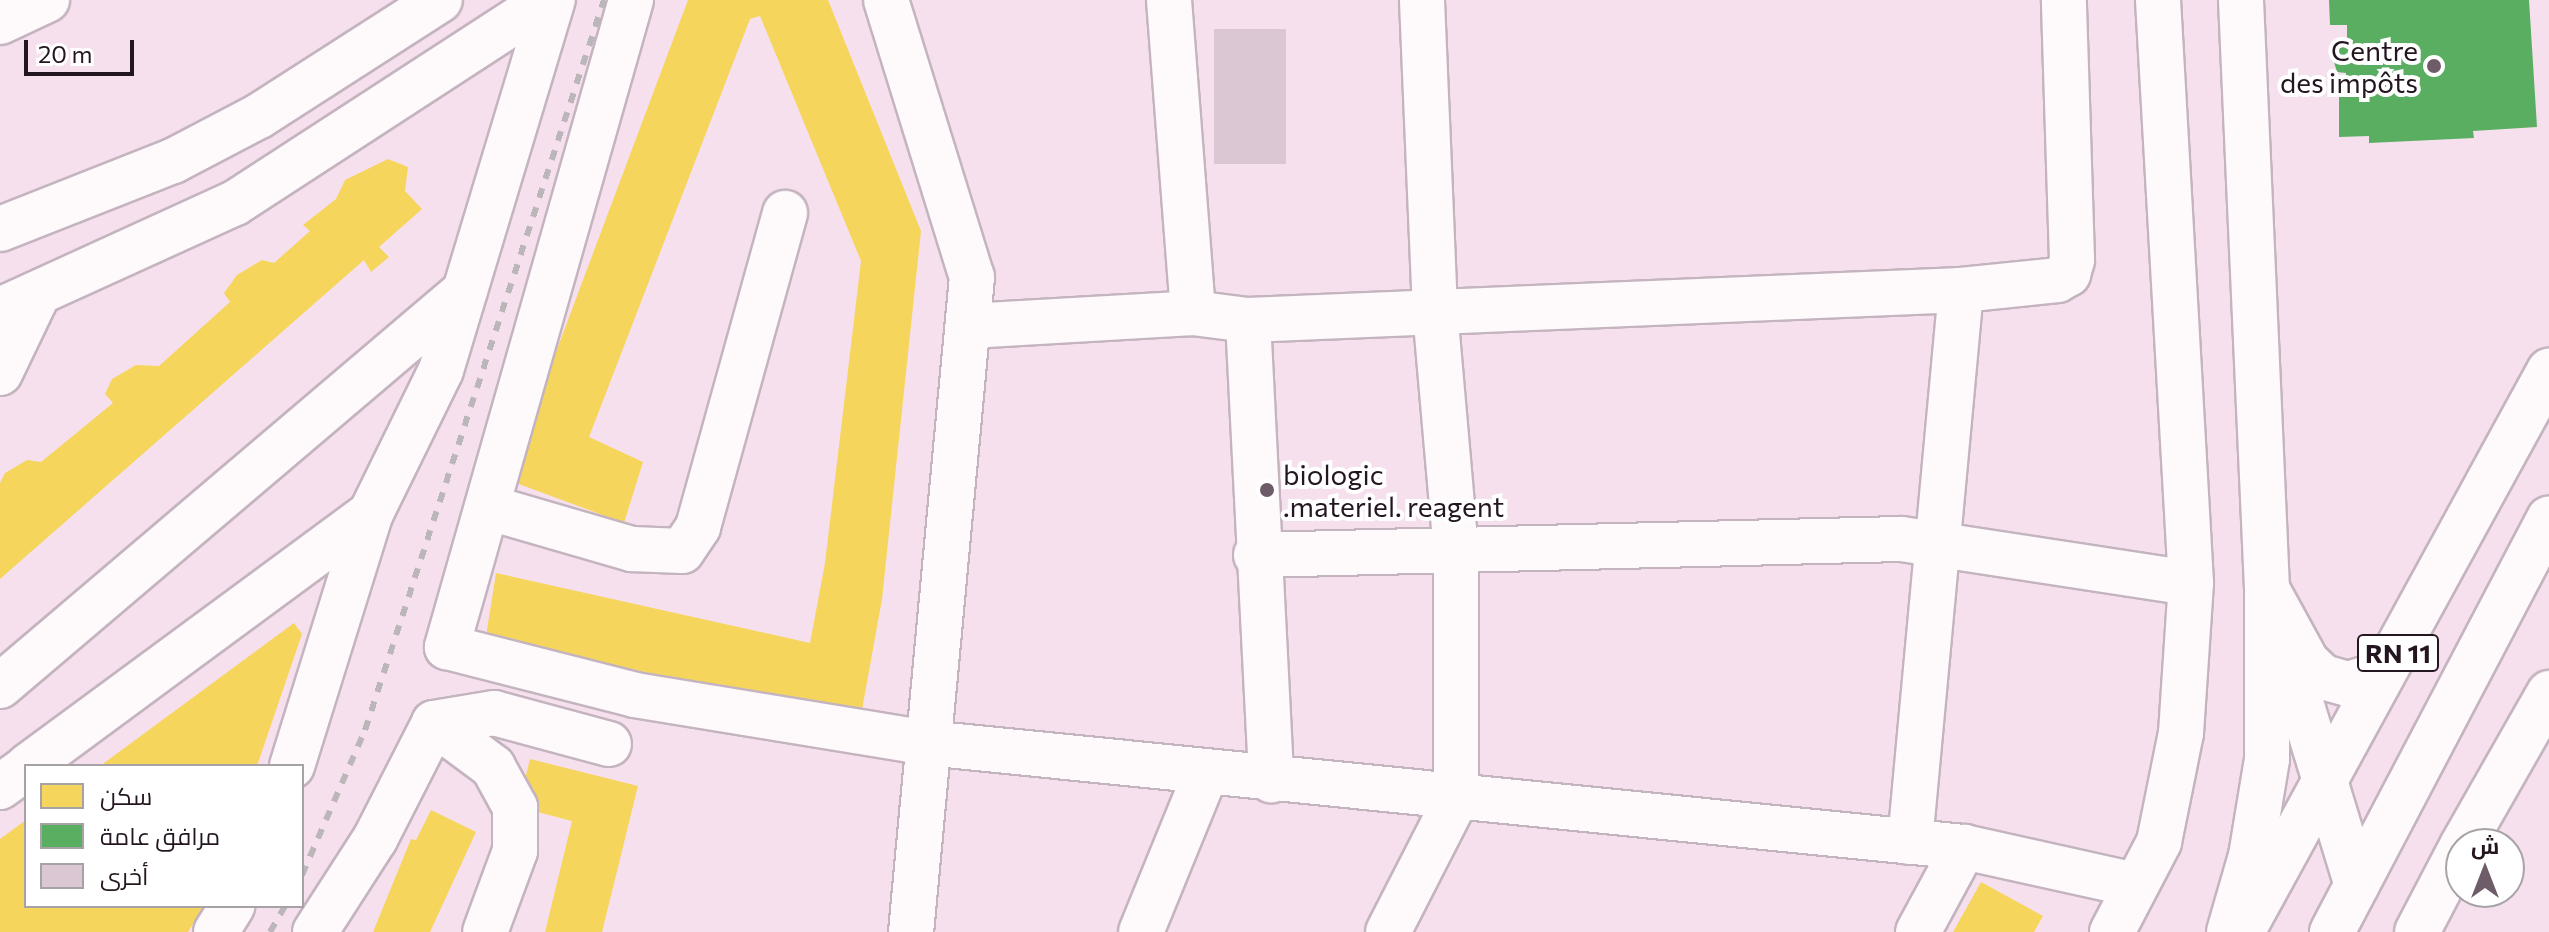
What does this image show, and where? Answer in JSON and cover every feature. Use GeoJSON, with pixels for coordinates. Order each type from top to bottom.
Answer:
{"type":"FeatureCollection","features":[{"type":"Feature","properties":{"kind":"main road"},"geometry":{"type":"LineString","coordinates":[[0,22],[47,0]]}},
{"type":"Feature","properties":{"kind":"main road"},"geometry":{"type":"LineString","coordinates":[[293,764],[371,513],[441,370],[550,0]]}},
{"type":"Feature","properties":{"kind":"main road"},"geometry":{"type":"LineString","coordinates":[[0,373],[18,304],[235,203],[550,0]]}},
{"type":"Feature","properties":{"kind":"main road"},"geometry":{"type":"LineString","coordinates":[[631,0],[447,647],[635,695],[927,743],[1205,775],[1964,847],[2135,885]]}},
{"type":"Feature","properties":{"kind":"main road"},"geometry":{"type":"LineString","coordinates":[[886,0],[972,277],[911,932]]}},
{"type":"Feature","properties":{"kind":"main road"},"geometry":{"type":"LineString","coordinates":[[1169,0],[1193,313]]}},
{"type":"Feature","properties":{"kind":"main road"},"geometry":{"type":"LineString","coordinates":[[1388,932],[1456,799],[1456,551],[1435,311],[1422,0]]}},
{"type":"Feature","properties":{"kind":"main road"},"geometry":{"type":"LineString","coordinates":[[969,326],[1193,313],[1248,320],[1961,290],[2057,280],[2068,274],[2072,260],[2064,0]]}},
{"type":"Feature","properties":{"kind":"main road"},"geometry":{"type":"LineString","coordinates":[[2112,932],[2159,842],[2181,733],[2191,583],[2158,0]]}},
{"type":"Feature","properties":{"kind":"main road"},"geometry":{"type":"LineString","coordinates":[[2229,932],[2251,856],[2267,759],[2267,589],[2241,0]]}},
{"type":"Feature","properties":{"kind":"main road"},"geometry":{"type":"LineString","coordinates":[[0,229],[173,161],[259,116],[435,2]]}},
{"type":"Feature","properties":{"kind":"main road"},"geometry":{"type":"LineString","coordinates":[[487,507],[632,549],[682,551],[698,527],[785,213]]}},
{"type":"Feature","properties":{"kind":"main road"},"geometry":{"type":"LineString","coordinates":[[1910,842],[1961,290]]}},
{"type":"Feature","properties":{"kind":"main road"},"geometry":{"type":"LineString","coordinates":[[0,686],[465,291]]}},
{"type":"Feature","properties":{"kind":"main road"},"geometry":{"type":"LineString","coordinates":[[1248,320],[1256,555],[1271,780]]}},
{"type":"Feature","properties":{"kind":"main road","name":"RN 11"},"geometry":{"type":"LineString","coordinates":[[2242,932],[2404,641],[2549,371]]}},
{"type":"Feature","properties":{"kind":"main road"},"geometry":{"type":"LineString","coordinates":[[31,764],[371,513]]}},
{"type":"Feature","properties":{"kind":"main road","name":"RN 11"},"geometry":{"type":"LineString","coordinates":[[2332,932],[2542,563],[2549,518]]}},
{"type":"Feature","properties":{"kind":"main road"},"geometry":{"type":"LineString","coordinates":[[1256,555],[1902,539],[2191,583]]}},
{"type":"Feature","properties":{"kind":"main road"},"geometry":{"type":"LineString","coordinates":[[2267,589],[2307,662],[2323,677],[2348,684],[2375,676],[2404,641]]}},
{"type":"Feature","properties":{"kind":"main road"},"geometry":{"type":"LineString","coordinates":[[2267,589],[2357,885]]}},
{"type":"Feature","properties":{"kind":"main road"},"geometry":{"type":"LineString","coordinates":[[2472,828],[2549,693]]}},
{"type":"Feature","properties":{"kind":"main road"},"geometry":{"type":"LineString","coordinates":[[434,723],[494,713],[609,744]]}},
{"type":"Feature","properties":{"kind":"main road"},"geometry":{"type":"LineString","coordinates":[[315,932],[375,839],[434,723]]}},
{"type":"Feature","properties":{"kind":"main road"},"geometry":{"type":"LineString","coordinates":[[434,723],[493,767],[515,807],[515,851],[485,932]]}},
{"type":"Feature","properties":{"kind":"main road"},"geometry":{"type":"LineString","coordinates":[[0,787],[24,769]]}},
{"type":"Feature","properties":{"kind":"main road"},"geometry":{"type":"LineString","coordinates":[[1141,932],[1205,775]]}},
{"type":"Feature","properties":{"kind":"main road"},"geometry":{"type":"LineString","coordinates":[[1918,932],[1964,847]]}},
{"type":"Feature","properties":{"kind":"main road"},"geometry":{"type":"LineString","coordinates":[[2417,932],[2445,878]]}},
{"type":"Feature","properties":{"kind":"main road"},"geometry":{"type":"LineString","coordinates":[[216,932],[231,908]]}},
{"type":"Feature","properties":{"kind":"building: سكن"},"geometry":{"type":"Polygon","coordinates":[[[688,0],[828,0],[921,231],[882,599],[860,721],[486,636],[496,573],[810,643],[825,563],[861,261],[760,16],[750,19],[589,437],[643,462],[624,523],[508,480],[688,0]]]}},
{"type":"Feature","properties":{"kind":"building: سكن"},"geometry":{"type":"Polygon","coordinates":[[[388,159],[408,167],[405,191],[422,209],[379,247],[389,257],[371,272],[364,260],[0,579],[0,483],[5,473],[27,460],[41,462],[113,403],[105,394],[112,379],[136,365],[159,366],[230,302],[224,293],[237,275],[262,260],[274,263],[310,231],[303,225],[336,199],[345,180],[388,159]]]}},
{"type":"Feature","properties":{"kind":"building: سكن"},"geometry":{"type":"Polygon","coordinates":[[[294,623],[302,634],[258,764],[103,764],[294,623]]]}},
{"type":"Feature","properties":{"kind":"building: سكن"},"geometry":{"type":"Polygon","coordinates":[[[530,759],[638,786],[602,932],[545,932],[572,821],[518,807],[530,759]]]}},
{"type":"Feature","properties":{"kind":"building: سكن"},"geometry":{"type":"Polygon","coordinates":[[[431,810],[476,832],[430,932],[373,932],[411,839],[416,840],[431,810]]]}},
{"type":"Feature","properties":{"kind":"building: سكن"},"geometry":{"type":"Polygon","coordinates":[[[24,821],[24,908],[203,908],[188,932],[0,932],[0,839],[24,821]]]}},
{"type":"Feature","properties":{"kind":"building: سكن"},"geometry":{"type":"Polygon","coordinates":[[[1981,882],[2043,916],[2034,932],[1953,932],[1981,882]]]}},
{"type":"Feature","properties":{"kind":"building: مرافق عامة","name":"Centre des impôts"},"geometry":{"type":"Polygon","coordinates":[[[2329,0],[2529,0],[2537,127],[2473,131],[2474,138],[2369,143],[2369,136],[2339,137],[2339,94],[2347,89],[2346,73],[2337,72],[2331,52],[2347,44],[2347,25],[2330,25],[2329,0]]]}},
{"type":"Feature","properties":{"kind":"building: أخرى"},"geometry":{"type":"Polygon","coordinates":[[[1214,29],[1286,29],[1286,164],[1214,164],[1214,29]]]}},
{"type":"Feature","properties":{"kind":"railway"},"geometry":{"type":"LineString","coordinates":[[304,870],[365,730],[604,0]]}},
{"type":"Feature","properties":{"kind":"railway"},"geometry":{"type":"LineString","coordinates":[[270,932],[284,908]]}},
{"type":"Feature","properties":{"kind":"place","name":"Centre des impôts"},"geometry":{"type":"Point","coordinates":[2434,66]}},
{"type":"Feature","properties":{"kind":"place","name":"biologic .materiel. reagent"},"geometry":{"type":"Point","coordinates":[1267,490]}}]}
